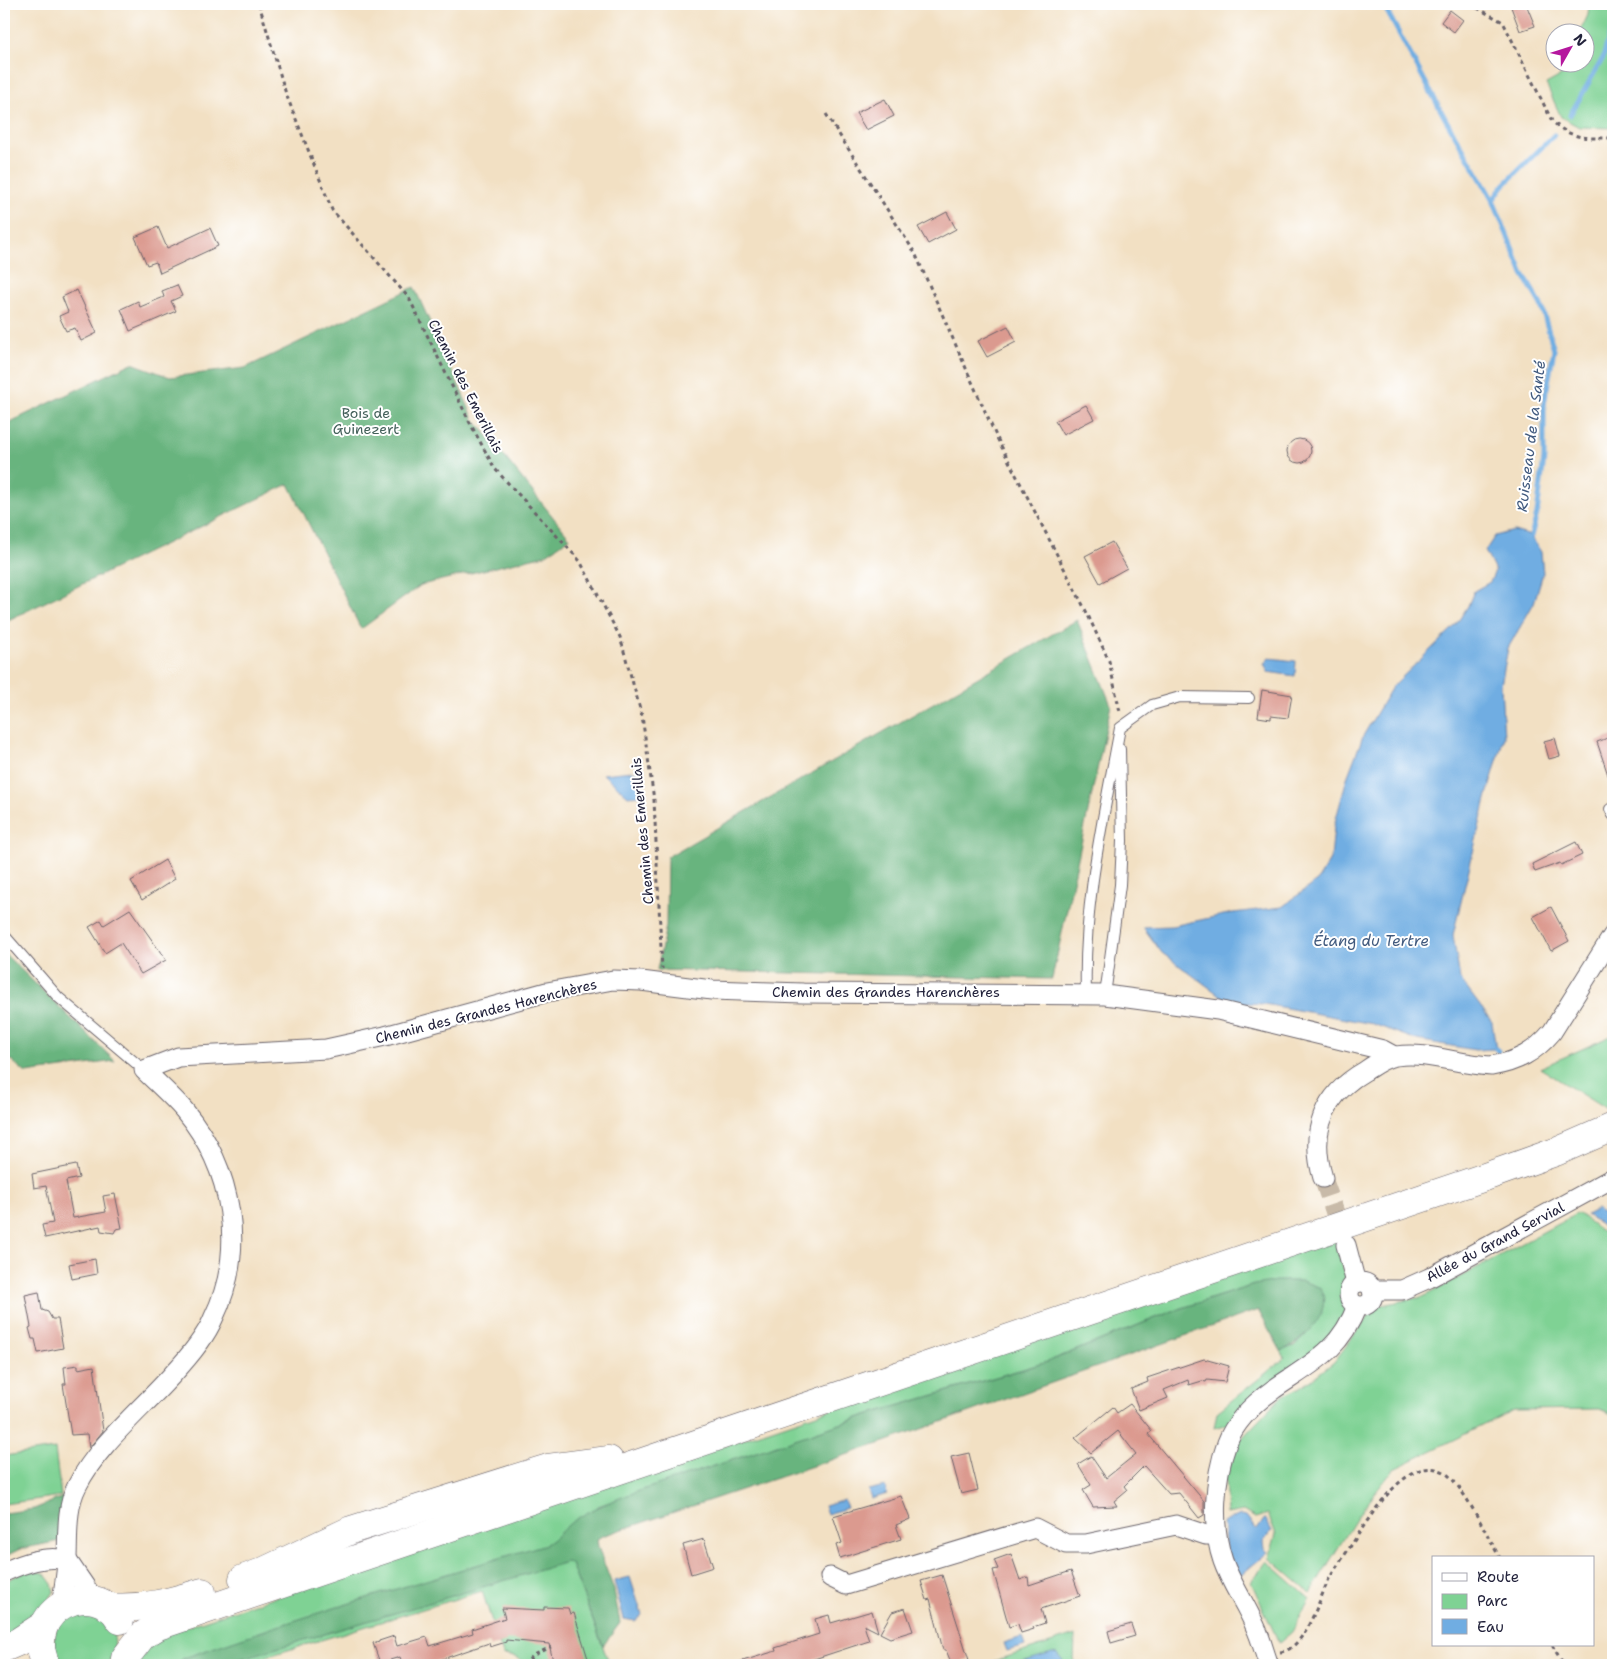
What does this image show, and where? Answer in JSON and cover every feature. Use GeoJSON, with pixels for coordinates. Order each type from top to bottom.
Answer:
{"type":"FeatureCollection","features":[{"type":"Feature","properties":{"kind":"main road"},"geometry":{"type":"LineString","coordinates":[[123,1662],[142,1635],[158,1626],[670,1451],[1485,1177],[1558,1151],[1613,1127]]}},
{"type":"Feature","properties":{"kind":"main road"},"geometry":{"type":"LineString","coordinates":[[4,1648],[18,1642],[74,1600],[143,1608],[166,1603],[262,1572],[351,1530],[548,1468],[670,1451]]}},
{"type":"Feature","properties":{"kind":"main road"},"geometry":{"type":"LineString","coordinates":[[101,1604],[119,1617],[125,1630],[127,1644],[123,1662]]}},
{"type":"Feature","properties":{"kind":"main road"},"geometry":{"type":"LineString","coordinates":[[46,1665],[41,1653],[40,1639],[52,1615]]}},
{"type":"Feature","properties":{"kind":"street"},"geometry":{"type":"LineString","coordinates":[[1323,1178],[1318,1159],[1317,1140],[1319,1127],[1328,1103],[1356,1076],[1394,1056],[1411,1055],[1491,1066],[1503,1064],[1526,1055],[1552,1032],[1613,934]]}},
{"type":"Feature","properties":{"kind":"street","name":"Chemin des Grandes Harenchères"},"geometry":{"type":"LineString","coordinates":[[144,1070],[178,1057],[326,1049],[385,1036],[590,983],[641,981],[712,990],[803,993],[1086,993],[1218,1010],[1382,1050],[1394,1056]]}},
{"type":"Feature","properties":{"kind":"street"},"geometry":{"type":"LineString","coordinates":[[52,1615],[67,1560],[69,1514],[76,1486],[113,1438],[174,1373],[213,1321],[226,1286],[232,1258],[232,1222],[225,1187],[212,1155],[199,1131],[184,1110],[144,1070]]}},
{"type":"Feature","properties":{"kind":"street","name":"Allée du Grand Servial"},"geometry":{"type":"LineString","coordinates":[[1364,1287],[1402,1290],[1429,1278],[1613,1178]]}},
{"type":"Feature","properties":{"kind":"street"},"geometry":{"type":"LineString","coordinates":[[1267,1659],[1256,1626],[1224,1564],[1215,1535],[1216,1502],[1222,1461],[1227,1442],[1240,1420],[1261,1399],[1329,1350],[1350,1325],[1357,1306],[1349,1297],[1350,1289],[1364,1287],[1346,1245]]}},
{"type":"Feature","properties":{"kind":"street"},"geometry":{"type":"LineString","coordinates":[[830,1577],[846,1585],[1035,1528],[1066,1544],[1086,1544],[1176,1525],[1206,1535],[1215,1535]]}},
{"type":"Feature","properties":{"kind":"street"},"geometry":{"type":"LineString","coordinates":[[4,1572],[40,1559],[53,1557],[67,1560],[101,1604]]}},
{"type":"Feature","properties":{"kind":"lane"},"geometry":{"type":"LineString","coordinates":[[1086,993],[1085,968],[1095,867],[1120,728],[1152,705],[1180,697],[1249,698]]}},
{"type":"Feature","properties":{"kind":"lane"},"geometry":{"type":"LineString","coordinates":[[1105,995],[1120,885],[1122,850],[1120,728]]}},
{"type":"Feature","properties":{"kind":"lane"},"geometry":{"type":"LineString","coordinates":[[4,935],[58,997],[144,1070]]}},
{"type":"Feature","properties":{"kind":"path","name":"Chemin des Emerillais"},"geometry":{"type":"LineString","coordinates":[[259,4],[286,94],[332,210],[409,298],[471,425],[496,469],[580,561],[620,637],[642,716],[654,800],[663,985]]}},
{"type":"Feature","properties":{"kind":"path"},"geometry":{"type":"LineString","coordinates":[[1470,4],[1503,22],[1552,121],[1567,134],[1578,137],[1613,138]]}},
{"type":"Feature","properties":{"kind":"path"},"geometry":{"type":"LineString","coordinates":[[826,114],[915,253],[996,436],[1087,612],[1109,661],[1120,705],[1120,728]]}},
{"type":"Feature","properties":{"kind":"path"},"geometry":{"type":"LineString","coordinates":[[1267,1659],[1287,1651],[1299,1641],[1330,1578],[1373,1511],[1397,1484],[1416,1473],[1428,1468],[1443,1472],[1456,1482],[1499,1556]]}},
{"type":"Feature","properties":{"kind":"path"},"geometry":{"type":"LineString","coordinates":[[1553,1646],[1564,1665]]}},
{"type":"Feature","properties":{"kind":"path"},"geometry":{"type":"LineString","coordinates":[[523,1665],[534,1655],[551,1647]]}},
{"type":"Feature","properties":{"kind":"green space"},"geometry":{"type":"Polygon","coordinates":[[[1589,4],[1613,4],[1613,128],[1579,127],[1561,117],[1546,84],[1568,72],[1594,72],[1594,22],[1585,22],[1588,15],[1589,4]]]}},
{"type":"Feature","properties":{"kind":"green space","name":"Bois de Guinezert"},"geometry":{"type":"Polygon","coordinates":[[[414,287],[474,419],[570,538],[545,555],[421,585],[361,629],[289,484],[4,622],[4,425],[132,363],[170,377],[245,368],[414,287]]]}},
{"type":"Feature","properties":{"kind":"green space"},"geometry":{"type":"Polygon","coordinates":[[[1077,620],[1111,705],[1052,979],[657,970],[666,926],[667,857],[1077,620]]]}},
{"type":"Feature","properties":{"kind":"green space"},"geometry":{"type":"Polygon","coordinates":[[[4,951],[115,1061],[26,1073],[4,1054],[4,951]]]}},
{"type":"Feature","properties":{"kind":"green space"},"geometry":{"type":"Polygon","coordinates":[[[1613,1035],[1613,1114],[1540,1068],[1613,1035]]]}},
{"type":"Feature","properties":{"kind":"green space"},"geometry":{"type":"Polygon","coordinates":[[[1578,1213],[1613,1240],[1613,1416],[1600,1409],[1514,1410],[1394,1469],[1363,1508],[1310,1593],[1269,1558],[1276,1534],[1268,1514],[1255,1518],[1243,1511],[1227,1514],[1225,1477],[1241,1439],[1282,1396],[1301,1387],[1334,1362],[1376,1306],[1423,1297],[1578,1213]]]}},
{"type":"Feature","properties":{"kind":"green space"},"geometry":{"type":"Polygon","coordinates":[[[1335,1239],[1346,1278],[1347,1301],[1346,1316],[1334,1338],[1231,1423],[1214,1428],[1217,1412],[1285,1358],[1281,1351],[1294,1346],[1306,1335],[1254,1285],[1173,1311],[1047,1362],[867,1415],[598,1506],[571,1564],[610,1665],[530,1665],[516,1657],[503,1655],[482,1591],[239,1665],[131,1665],[147,1640],[1335,1239]]]}},
{"type":"Feature","properties":{"kind":"green space"},"geometry":{"type":"Polygon","coordinates":[[[1277,1281],[1302,1281],[1321,1288],[1324,1298],[1323,1308],[1314,1326],[1298,1341],[1281,1351],[1258,1310],[882,1443],[602,1536],[597,1539],[598,1547],[614,1590],[620,1623],[603,1646],[571,1564],[567,1562],[220,1665],[175,1665],[184,1658],[274,1627],[546,1544],[572,1522],[587,1513],[611,1501],[636,1492],[867,1415],[1047,1362],[1173,1311],[1254,1285],[1277,1281]]]}},
{"type":"Feature","properties":{"kind":"green space"},"geometry":{"type":"Polygon","coordinates":[[[55,1449],[61,1496],[4,1504],[4,1456],[55,1449]]]}},
{"type":"Feature","properties":{"kind":"green space"},"geometry":{"type":"Polygon","coordinates":[[[68,1495],[60,1541],[20,1549],[4,1557],[4,1513],[34,1509],[68,1495]]]}},
{"type":"Feature","properties":{"kind":"green space"},"geometry":{"type":"Polygon","coordinates":[[[1267,1561],[1310,1599],[1292,1632],[1279,1643],[1251,1582],[1267,1561]]]}},
{"type":"Feature","properties":{"kind":"green space"},"geometry":{"type":"Polygon","coordinates":[[[28,1570],[44,1573],[52,1584],[54,1592],[38,1617],[4,1643],[4,1582],[28,1570]]]}},
{"type":"Feature","properties":{"kind":"green space"},"geometry":{"type":"Polygon","coordinates":[[[79,1612],[99,1618],[111,1630],[115,1646],[107,1665],[60,1665],[57,1661],[54,1647],[57,1628],[62,1621],[79,1612]]]}},
{"type":"Feature","properties":{"kind":"green space"},"geometry":{"type":"Polygon","coordinates":[[[1075,1635],[1074,1665],[982,1665],[1075,1635]]]}},
{"type":"Feature","properties":{"kind":"water","name":"Étang du Tertre"},"geometry":{"type":"Polygon","coordinates":[[[1514,531],[1531,536],[1541,552],[1543,573],[1534,603],[1508,648],[1501,685],[1504,737],[1486,799],[1453,935],[1460,979],[1492,1022],[1496,1049],[1475,1050],[1417,1040],[1373,1024],[1264,1004],[1229,1002],[1162,953],[1143,927],[1172,926],[1233,913],[1282,907],[1318,880],[1331,858],[1334,826],[1347,778],[1363,736],[1392,687],[1455,626],[1468,606],[1474,591],[1490,582],[1495,571],[1485,551],[1495,536],[1514,531]]]}},
{"type":"Feature","properties":{"kind":"water"},"geometry":{"type":"Polygon","coordinates":[[[1269,658],[1296,661],[1295,676],[1267,672],[1264,664],[1269,658]]]}},
{"type":"Feature","properties":{"kind":"water"},"geometry":{"type":"Polygon","coordinates":[[[632,771],[640,773],[641,795],[628,796],[603,774],[632,771]]]}},
{"type":"Feature","properties":{"kind":"water"},"geometry":{"type":"Polygon","coordinates":[[[1597,1209],[1613,1222],[1613,1232],[1586,1215],[1597,1209]]]}},
{"type":"Feature","properties":{"kind":"water"},"geometry":{"type":"Polygon","coordinates":[[[885,1486],[887,1494],[871,1499],[868,1490],[885,1486]]]}},
{"type":"Feature","properties":{"kind":"water"},"geometry":{"type":"Polygon","coordinates":[[[844,1500],[847,1508],[827,1514],[824,1506],[844,1500]]]}},
{"type":"Feature","properties":{"kind":"water"},"geometry":{"type":"Polygon","coordinates":[[[1240,1515],[1246,1516],[1257,1530],[1265,1518],[1272,1531],[1263,1542],[1264,1549],[1268,1552],[1240,1576],[1226,1551],[1223,1523],[1240,1515]]]}},
{"type":"Feature","properties":{"kind":"water"},"geometry":{"type":"Polygon","coordinates":[[[630,1577],[642,1615],[635,1621],[624,1619],[614,1581],[630,1577]]]}},
{"type":"Feature","properties":{"kind":"water"},"geometry":{"type":"Polygon","coordinates":[[[1022,1637],[1025,1646],[1007,1651],[1004,1643],[1022,1637]]]}},
{"type":"Feature","properties":{"kind":"water"},"geometry":{"type":"Polygon","coordinates":[[[1052,1653],[1058,1654],[1062,1659],[1063,1665],[1012,1665],[1052,1653]]]}},
{"type":"Feature","properties":{"kind":"building"},"geometry":{"type":"Polygon","coordinates":[[[1526,4],[1535,26],[1520,31],[1511,7],[1526,4]]]}},
{"type":"Feature","properties":{"kind":"building"},"geometry":{"type":"Polygon","coordinates":[[[1450,10],[1463,20],[1454,32],[1441,22],[1450,10]]]}},
{"type":"Feature","properties":{"kind":"building"},"geometry":{"type":"Polygon","coordinates":[[[885,99],[894,116],[866,130],[856,113],[885,99]]]}},
{"type":"Feature","properties":{"kind":"building"},"geometry":{"type":"Polygon","coordinates":[[[947,212],[956,229],[928,244],[918,227],[947,212]]]}},
{"type":"Feature","properties":{"kind":"building"},"geometry":{"type":"Polygon","coordinates":[[[158,227],[167,248],[210,228],[218,246],[160,273],[156,262],[147,265],[135,237],[158,227]]]}},
{"type":"Feature","properties":{"kind":"building"},"geometry":{"type":"Polygon","coordinates":[[[177,285],[182,296],[171,301],[176,311],[130,331],[121,309],[138,301],[140,307],[164,297],[162,291],[177,285]]]}},
{"type":"Feature","properties":{"kind":"building"},"geometry":{"type":"Polygon","coordinates":[[[77,290],[97,333],[81,341],[75,328],[66,331],[59,316],[68,312],[62,297],[77,290]]]}},
{"type":"Feature","properties":{"kind":"building"},"geometry":{"type":"Polygon","coordinates":[[[1008,326],[1016,342],[987,357],[978,341],[1008,326]]]}},
{"type":"Feature","properties":{"kind":"building"},"geometry":{"type":"Polygon","coordinates":[[[1086,405],[1094,419],[1063,435],[1055,421],[1086,405]]]}},
{"type":"Feature","properties":{"kind":"building"},"geometry":{"type":"Polygon","coordinates":[[[1299,439],[1308,442],[1311,451],[1308,460],[1299,463],[1290,460],[1287,451],[1290,442],[1299,439]]]}},
{"type":"Feature","properties":{"kind":"building"},"geometry":{"type":"Polygon","coordinates":[[[1112,542],[1127,568],[1100,583],[1085,556],[1112,542]]]}},
{"type":"Feature","properties":{"kind":"building"},"geometry":{"type":"Polygon","coordinates":[[[1262,690],[1292,695],[1288,718],[1271,716],[1271,719],[1258,717],[1262,690]]]}},
{"type":"Feature","properties":{"kind":"building"},"geometry":{"type":"Polygon","coordinates":[[[1613,736],[1613,783],[1611,784],[1597,742],[1613,736]]]}},
{"type":"Feature","properties":{"kind":"building"},"geometry":{"type":"Polygon","coordinates":[[[1555,738],[1560,756],[1549,759],[1544,741],[1555,738]]]}},
{"type":"Feature","properties":{"kind":"building"},"geometry":{"type":"Polygon","coordinates":[[[1576,842],[1582,855],[1561,865],[1560,863],[1535,872],[1532,864],[1576,842]]]}},
{"type":"Feature","properties":{"kind":"building"},"geometry":{"type":"Polygon","coordinates":[[[165,860],[175,879],[142,900],[131,881],[165,860]]]}},
{"type":"Feature","properties":{"kind":"building"},"geometry":{"type":"Polygon","coordinates":[[[1551,907],[1569,941],[1551,951],[1533,917],[1551,907]]]}},
{"type":"Feature","properties":{"kind":"building"},"geometry":{"type":"Polygon","coordinates":[[[130,909],[166,960],[141,974],[121,943],[105,953],[89,927],[101,920],[104,925],[130,909]]]}},
{"type":"Feature","properties":{"kind":"building"},"geometry":{"type":"Polygon","coordinates":[[[76,1165],[79,1178],[66,1181],[73,1218],[106,1212],[103,1196],[115,1194],[122,1228],[116,1229],[114,1233],[101,1231],[100,1226],[45,1238],[42,1225],[53,1223],[46,1186],[34,1188],[32,1174],[76,1165]]]}},
{"type":"Feature","properties":{"kind":"building"},"geometry":{"type":"Polygon","coordinates":[[[95,1259],[97,1274],[72,1279],[69,1264],[95,1259]]]}},
{"type":"Feature","properties":{"kind":"building"},"geometry":{"type":"Polygon","coordinates":[[[39,1292],[42,1310],[48,1312],[52,1319],[58,1319],[63,1348],[38,1353],[35,1339],[32,1339],[29,1328],[31,1327],[25,1295],[39,1292]]]}},
{"type":"Feature","properties":{"kind":"building"},"geometry":{"type":"Polygon","coordinates":[[[1204,1359],[1229,1366],[1225,1382],[1207,1380],[1206,1382],[1202,1381],[1189,1385],[1188,1380],[1164,1390],[1168,1398],[1139,1410],[1131,1389],[1148,1382],[1147,1378],[1204,1359]]]}},
{"type":"Feature","properties":{"kind":"building"},"geometry":{"type":"Polygon","coordinates":[[[78,1365],[78,1369],[94,1366],[103,1431],[89,1448],[87,1434],[71,1435],[63,1384],[66,1384],[64,1367],[78,1365]]]}},
{"type":"Feature","properties":{"kind":"building"},"geometry":{"type":"Polygon","coordinates":[[[1130,1404],[1152,1431],[1148,1434],[1204,1501],[1204,1515],[1199,1518],[1179,1493],[1169,1494],[1144,1466],[1124,1486],[1127,1490],[1114,1501],[1117,1506],[1093,1507],[1083,1490],[1091,1485],[1078,1464],[1091,1456],[1106,1478],[1136,1454],[1118,1431],[1091,1453],[1075,1438],[1113,1407],[1117,1413],[1130,1404]]]}},
{"type":"Feature","properties":{"kind":"building"},"geometry":{"type":"Polygon","coordinates":[[[969,1453],[978,1490],[961,1494],[951,1457],[969,1453]]]}},
{"type":"Feature","properties":{"kind":"building"},"geometry":{"type":"Polygon","coordinates":[[[901,1496],[910,1519],[896,1525],[901,1539],[840,1558],[836,1545],[842,1543],[833,1516],[901,1496]]]}},
{"type":"Feature","properties":{"kind":"building"},"geometry":{"type":"Polygon","coordinates":[[[704,1539],[713,1567],[691,1574],[683,1545],[704,1539]]]}},
{"type":"Feature","properties":{"kind":"building"},"geometry":{"type":"Polygon","coordinates":[[[1011,1554],[1020,1580],[1028,1577],[1029,1585],[1071,1571],[1080,1596],[1041,1609],[1045,1623],[1033,1627],[1034,1629],[1021,1633],[1018,1624],[1009,1627],[993,1570],[998,1569],[994,1560],[1011,1554]]]}},
{"type":"Feature","properties":{"kind":"building"},"geometry":{"type":"Polygon","coordinates":[[[942,1575],[969,1660],[952,1665],[946,1650],[943,1650],[930,1599],[927,1600],[921,1581],[942,1575]]]}},
{"type":"Feature","properties":{"kind":"building"},"geometry":{"type":"Polygon","coordinates":[[[544,1607],[568,1608],[570,1614],[574,1613],[590,1665],[554,1665],[549,1644],[506,1640],[506,1642],[490,1647],[489,1643],[425,1665],[403,1665],[400,1657],[380,1663],[373,1643],[394,1636],[397,1646],[427,1637],[430,1646],[473,1633],[472,1629],[505,1618],[502,1608],[544,1610],[544,1607]]]}},
{"type":"Feature","properties":{"kind":"building"},"geometry":{"type":"Polygon","coordinates":[[[905,1608],[913,1631],[890,1638],[880,1633],[892,1612],[905,1608]]]}},
{"type":"Feature","properties":{"kind":"building"},"geometry":{"type":"Polygon","coordinates":[[[872,1611],[878,1632],[864,1625],[869,1641],[796,1665],[740,1665],[739,1662],[776,1651],[775,1648],[819,1634],[815,1619],[829,1615],[831,1623],[872,1611]]]}},
{"type":"Feature","properties":{"kind":"building"},"geometry":{"type":"Polygon","coordinates":[[[1131,1624],[1135,1636],[1111,1643],[1108,1631],[1131,1624]]]}},
{"type":"Feature","properties":{"kind":"waterway"},"geometry":{"type":"LineString","coordinates":[[1383,4],[1446,120],[1493,200]]}},
{"type":"Feature","properties":{"kind":"waterway","name":"Ruisseau de la Santé"},"geometry":{"type":"LineString","coordinates":[[1570,115],[1603,58],[1613,23]]}},
{"type":"Feature","properties":{"kind":"waterway","name":"Ruisseau de la Santé"},"geometry":{"type":"LineString","coordinates":[[1531,536],[1537,514],[1544,458],[1544,404],[1554,350],[1541,305],[1522,272],[1493,200],[1503,186],[1554,135]]}},
{"type":"Feature","properties":{"kind":"tunnel"},"geometry":{"type":"LineString","coordinates":[[1323,1178],[1343,1236]]}}]}
